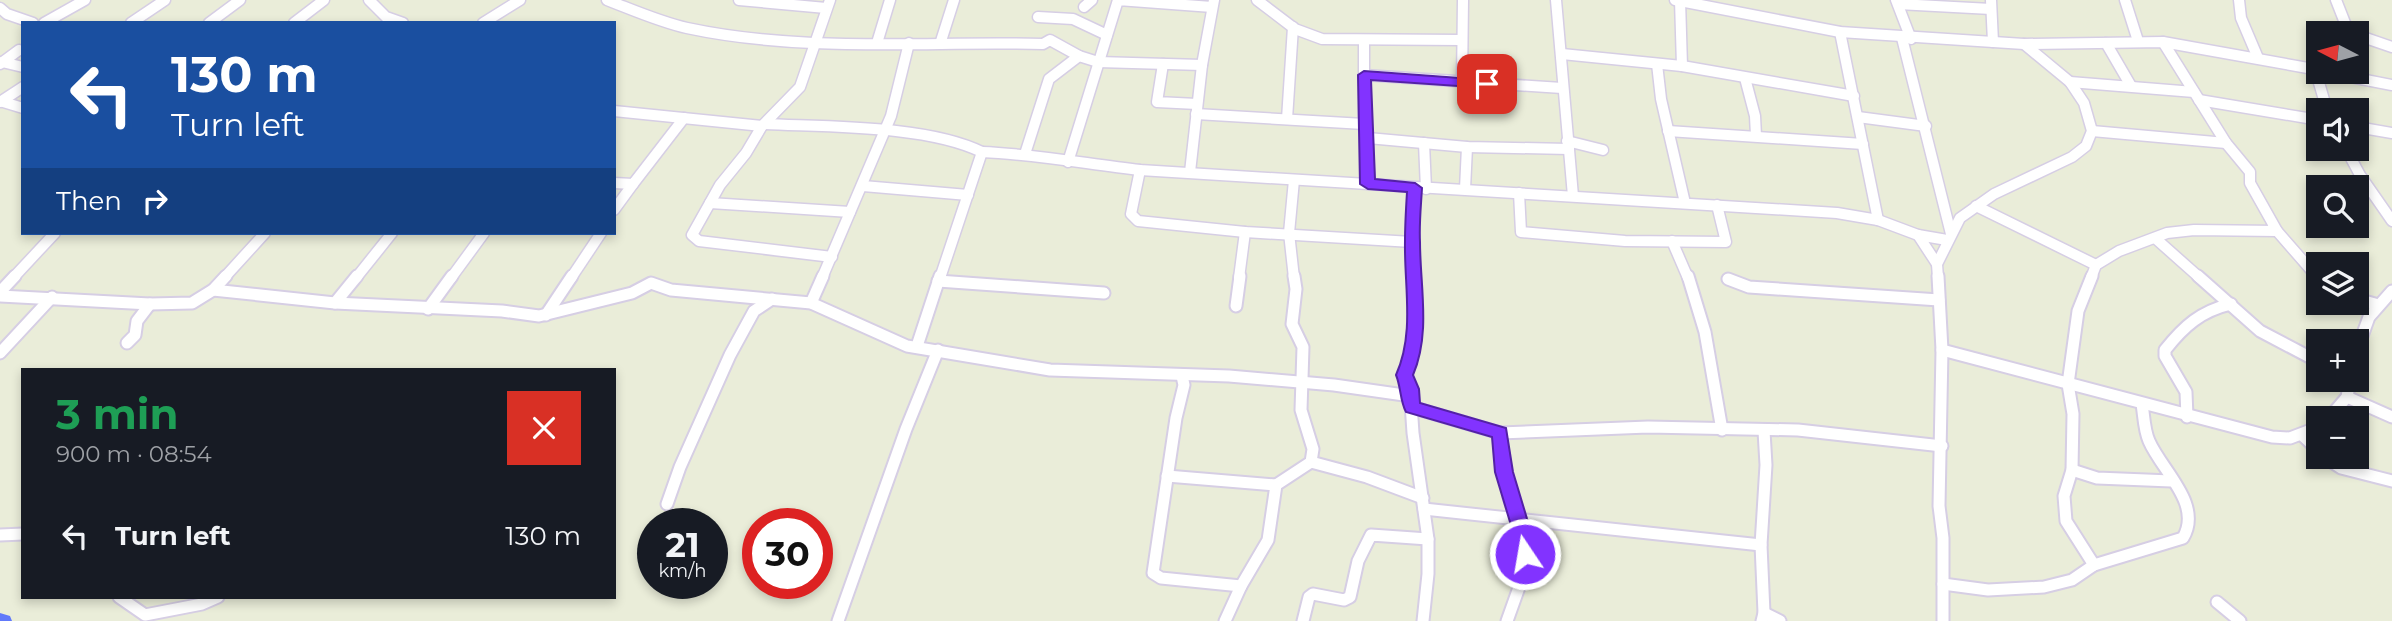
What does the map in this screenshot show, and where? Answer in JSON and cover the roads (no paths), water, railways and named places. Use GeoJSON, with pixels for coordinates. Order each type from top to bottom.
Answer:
{"type":"FeatureCollection","features":[{"type":"Feature","properties":{"kind":"street"},"geometry":{"type":"LineString","coordinates":[[48,21],[85,0]]}},
{"type":"Feature","properties":{"kind":"street"},"geometry":{"type":"LineString","coordinates":[[134,21],[165,0]]}},
{"type":"Feature","properties":{"kind":"street"},"geometry":{"type":"LineString","coordinates":[[212,21],[240,0]]}},
{"type":"Feature","properties":{"kind":"street"},"geometry":{"type":"LineString","coordinates":[[297,21],[324,0]]}},
{"type":"Feature","properties":{"kind":"street"},"geometry":{"type":"LineString","coordinates":[[369,0],[383,15],[398,21]]}},
{"type":"Feature","properties":{"kind":"street"},"geometry":{"type":"LineString","coordinates":[[486,21],[520,0]]}},
{"type":"Feature","properties":{"kind":"street"},"geometry":{"type":"LineString","coordinates":[[607,0],[686,28],[753,40],[1043,44],[1050,40],[1079,56],[1098,62],[1202,65]]}},
{"type":"Feature","properties":{"kind":"street"},"geometry":{"type":"LineString","coordinates":[[739,0],[828,4],[800,87],[764,125],[710,203],[692,235],[699,242],[832,257]]}},
{"type":"Feature","properties":{"kind":"street"},"geometry":{"type":"LineString","coordinates":[[877,43],[891,0]]}},
{"type":"Feature","properties":{"kind":"street"},"geometry":{"type":"LineString","coordinates":[[941,41],[954,0]]}},
{"type":"Feature","properties":{"kind":"street"},"geometry":{"type":"LineString","coordinates":[[1111,0],[1213,4],[1202,65],[1190,172]]}},
{"type":"Feature","properties":{"kind":"street"},"geometry":{"type":"LineString","coordinates":[[1257,0],[1293,27],[1322,39],[1461,40]]}},
{"type":"Feature","properties":{"kind":"street"},"geometry":{"type":"LineString","coordinates":[[1462,82],[1463,0]]}},
{"type":"Feature","properties":{"kind":"street"},"geometry":{"type":"LineString","coordinates":[[1556,0],[1573,195]]}},
{"type":"Feature","properties":{"kind":"street"},"geometry":{"type":"LineString","coordinates":[[1682,66],[1678,0],[1748,8],[1840,33],[2024,44],[2162,42],[2306,68]]}},
{"type":"Feature","properties":{"kind":"street"},"geometry":{"type":"LineString","coordinates":[[2125,0],[2138,41]]}},
{"type":"Feature","properties":{"kind":"street"},"geometry":{"type":"LineString","coordinates":[[2239,0],[2241,18],[2259,58]]}},
{"type":"Feature","properties":{"kind":"street"},"geometry":{"type":"LineString","coordinates":[[2336,0],[2344,21]]}},
{"type":"Feature","properties":{"kind":"street"},"geometry":{"type":"LineString","coordinates":[[1068,162],[1118,1]]}},
{"type":"Feature","properties":{"kind":"street"},"geometry":{"type":"LineString","coordinates":[[1949,237],[1897,2],[1991,5],[1993,42]]}},
{"type":"Feature","properties":{"kind":"street"},"geometry":{"type":"LineString","coordinates":[[0,8],[7,14],[27,21]]}},
{"type":"Feature","properties":{"kind":"street"},"geometry":{"type":"LineString","coordinates":[[376,21],[383,15]]}},
{"type":"Feature","properties":{"kind":"street"},"geometry":{"type":"LineString","coordinates":[[1038,17],[1073,19],[1107,35]]}},
{"type":"Feature","properties":{"kind":"street"},"geometry":{"type":"LineString","coordinates":[[1287,119],[1293,27]]}},
{"type":"Feature","properties":{"kind":"street"},"geometry":{"type":"LineString","coordinates":[[1840,33],[1878,220]]}},
{"type":"Feature","properties":{"kind":"street"},"geometry":{"type":"LineString","coordinates":[[2370,39],[2392,47]]}},
{"type":"Feature","properties":{"kind":"street"},"geometry":{"type":"LineString","coordinates":[[1364,41],[1364,124],[1368,138],[1368,184]]}},
{"type":"Feature","properties":{"kind":"street"},"geometry":{"type":"LineString","coordinates":[[2162,42],[2226,143],[2250,172],[2252,188],[2277,231],[2306,264]]}},
{"type":"Feature","properties":{"kind":"street"},"geometry":{"type":"LineString","coordinates":[[811,303],[895,106],[909,43]]}},
{"type":"Feature","properties":{"kind":"street"},"geometry":{"type":"LineString","coordinates":[[2106,43],[2132,86]]}},
{"type":"Feature","properties":{"kind":"street"},"geometry":{"type":"LineString","coordinates":[[1942,621],[1939,506],[1942,350],[1937,264],[1960,218],[2015,182],[2072,157],[2086,146],[2092,131],[2084,103],[2070,82],[2024,44]]}},
{"type":"Feature","properties":{"kind":"street"},"geometry":{"type":"LineString","coordinates":[[1,63],[19,50]]}},
{"type":"Feature","properties":{"kind":"street"},"geometry":{"type":"LineString","coordinates":[[1562,54],[1682,66],[1854,96]]}},
{"type":"Feature","properties":{"kind":"street"},"geometry":{"type":"LineString","coordinates":[[1025,154],[1049,79],[1079,56]]}},
{"type":"Feature","properties":{"kind":"street"},"geometry":{"type":"LineString","coordinates":[[1,63],[21,67]]}},
{"type":"Feature","properties":{"kind":"street"},"geometry":{"type":"LineString","coordinates":[[1163,64],[1157,102],[1287,119],[1364,124]]}},
{"type":"Feature","properties":{"kind":"street"},"geometry":{"type":"LineString","coordinates":[[1657,64],[1668,131],[1685,203]]}},
{"type":"Feature","properties":{"kind":"street"},"geometry":{"type":"LineString","coordinates":[[1364,75],[1562,88]]}},
{"type":"Feature","properties":{"kind":"street"},"geometry":{"type":"LineString","coordinates":[[1745,78],[1755,116],[1756,136]]}},
{"type":"Feature","properties":{"kind":"street"},"geometry":{"type":"LineString","coordinates":[[2370,81],[2392,85]]}},
{"type":"Feature","properties":{"kind":"street"},"geometry":{"type":"LineString","coordinates":[[2070,82],[2132,86],[2306,117]]}},
{"type":"Feature","properties":{"kind":"street"},"geometry":{"type":"LineString","coordinates":[[0,101],[21,88]]}},
{"type":"Feature","properties":{"kind":"street"},"geometry":{"type":"LineString","coordinates":[[0,101],[21,107]]}},
{"type":"Feature","properties":{"kind":"street"},"geometry":{"type":"LineString","coordinates":[[616,111],[764,125],[885,130],[964,143],[982,152],[1025,154],[1139,170],[1837,213],[1878,220],[1885,225],[1918,235],[1949,237]]}},
{"type":"Feature","properties":{"kind":"street"},"geometry":{"type":"LineString","coordinates":[[1858,117],[1926,126]]}},
{"type":"Feature","properties":{"kind":"street"},"geometry":{"type":"LineString","coordinates":[[616,208],[684,118]]}},
{"type":"Feature","properties":{"kind":"street"},"geometry":{"type":"LineString","coordinates":[[2369,129],[2392,132]]}},
{"type":"Feature","properties":{"kind":"street"},"geometry":{"type":"LineString","coordinates":[[1668,131],[1863,144]]}},
{"type":"Feature","properties":{"kind":"street"},"geometry":{"type":"LineString","coordinates":[[2092,131],[2226,143]]}},
{"type":"Feature","properties":{"kind":"street"},"geometry":{"type":"LineString","coordinates":[[1368,138],[1467,147],[1568,145],[1603,150]]}},
{"type":"Feature","properties":{"kind":"street"},"geometry":{"type":"LineString","coordinates":[[1423,621],[1428,574],[1428,539],[1411,402],[1405,375],[1413,356],[1416,304],[1412,242],[1424,143]]}},
{"type":"Feature","properties":{"kind":"street"},"geometry":{"type":"LineString","coordinates":[[1465,189],[1467,147]]}},
{"type":"Feature","properties":{"kind":"street"},"geometry":{"type":"LineString","coordinates":[[917,346],[982,152]]}},
{"type":"Feature","properties":{"kind":"street"},"geometry":{"type":"LineString","coordinates":[[2354,161],[2392,220]]}},
{"type":"Feature","properties":{"kind":"street"},"geometry":{"type":"LineString","coordinates":[[1139,170],[1131,214],[1134,219],[1245,232],[1412,242]]}},
{"type":"Feature","properties":{"kind":"street"},"geometry":{"type":"LineString","coordinates":[[1294,180],[1289,233],[1296,289],[1292,324],[1302,345],[1301,410],[1311,442],[1311,462]]}},
{"type":"Feature","properties":{"kind":"street"},"geometry":{"type":"LineString","coordinates":[[616,183],[633,184]]}},
{"type":"Feature","properties":{"kind":"street"},"geometry":{"type":"LineString","coordinates":[[863,186],[968,195]]}},
{"type":"Feature","properties":{"kind":"street"},"geometry":{"type":"LineString","coordinates":[[1519,192],[1522,233],[1625,241],[1726,242],[1717,205]]}},
{"type":"Feature","properties":{"kind":"street"},"geometry":{"type":"LineString","coordinates":[[710,203],[850,212]]}},
{"type":"Feature","properties":{"kind":"street"},"geometry":{"type":"LineString","coordinates":[[1976,206],[2096,265]]}},
{"type":"Feature","properties":{"kind":"street"},"geometry":{"type":"LineString","coordinates":[[2094,565],[2066,521],[2064,496],[2072,470],[2073,414],[2068,384],[2078,311],[2096,265],[2119,251],[2167,233],[2194,230],[2277,231]]}},
{"type":"Feature","properties":{"kind":"street"},"geometry":{"type":"LineString","coordinates":[[1236,306],[1245,232]]}},
{"type":"Feature","properties":{"kind":"street"},"geometry":{"type":"LineString","coordinates":[[0,294],[53,235]]}},
{"type":"Feature","properties":{"kind":"street"},"geometry":{"type":"LineString","coordinates":[[0,294],[150,304],[192,303],[213,290],[263,235]]}},
{"type":"Feature","properties":{"kind":"street"},"geometry":{"type":"LineString","coordinates":[[335,303],[390,235]]}},
{"type":"Feature","properties":{"kind":"street"},"geometry":{"type":"LineString","coordinates":[[428,309],[483,235]]}},
{"type":"Feature","properties":{"kind":"street"},"geometry":{"type":"LineString","coordinates":[[546,315],[600,235]]}},
{"type":"Feature","properties":{"kind":"street"},"geometry":{"type":"LineString","coordinates":[[1918,235],[1937,264]]}},
{"type":"Feature","properties":{"kind":"street"},"geometry":{"type":"LineString","coordinates":[[2154,238],[2272,340],[2306,356]]}},
{"type":"Feature","properties":{"kind":"street"},"geometry":{"type":"LineString","coordinates":[[1672,241],[1692,286],[1705,332],[1722,430]]}},
{"type":"Feature","properties":{"kind":"street"},"geometry":{"type":"LineString","coordinates":[[1728,279],[1749,287],[1939,300]]}},
{"type":"Feature","properties":{"kind":"street"},"geometry":{"type":"LineString","coordinates":[[938,281],[1104,293]]}},
{"type":"Feature","properties":{"kind":"street"},"geometry":{"type":"LineString","coordinates":[[213,290],[335,303],[546,315],[632,293],[650,283],[671,290],[811,303],[907,346],[1067,372],[1125,370],[1182,376],[1301,382],[1411,402],[1500,433],[1648,427],[1852,435],[1942,446]]}},
{"type":"Feature","properties":{"kind":"street"},"geometry":{"type":"LineString","coordinates":[[2362,329],[2375,304],[2392,291]]}},
{"type":"Feature","properties":{"kind":"street"},"geometry":{"type":"LineString","coordinates":[[0,353],[52,297]]}},
{"type":"Feature","properties":{"kind":"street"},"geometry":{"type":"LineString","coordinates":[[667,504],[680,467],[730,355],[754,311],[772,299]]}},
{"type":"Feature","properties":{"kind":"street"},"geometry":{"type":"LineString","coordinates":[[2369,302],[2375,304]]}},
{"type":"Feature","properties":{"kind":"street"},"geometry":{"type":"LineString","coordinates":[[127,342],[135,335],[137,321],[150,304]]}},
{"type":"Feature","properties":{"kind":"street"},"geometry":{"type":"LineString","coordinates":[[2187,416],[2188,397],[2165,356],[2165,350],[2185,325],[2203,311],[2231,304]]}},
{"type":"Feature","properties":{"kind":"street"},"geometry":{"type":"LineString","coordinates":[[838,621],[906,429],[938,350]]}},
{"type":"Feature","properties":{"kind":"street"},"geometry":{"type":"LineString","coordinates":[[1942,350],[2273,437],[2290,438],[2306,433]]}},
{"type":"Feature","properties":{"kind":"street"},"geometry":{"type":"LineString","coordinates":[[1182,376],[1184,385],[1167,476],[1154,575],[1241,586]]}},
{"type":"Feature","properties":{"kind":"street"},"geometry":{"type":"LineString","coordinates":[[2339,406],[2348,392]]}},
{"type":"Feature","properties":{"kind":"street"},"geometry":{"type":"LineString","coordinates":[[2347,397],[2392,417]]}},
{"type":"Feature","properties":{"kind":"street"},"geometry":{"type":"LineString","coordinates":[[1943,584],[1988,590],[2036,588],[2072,580],[2094,565],[2178,541],[2187,534],[2191,527],[2190,511],[2148,441],[2142,404]]}},
{"type":"Feature","properties":{"kind":"street"},"geometry":{"type":"LineString","coordinates":[[1764,431],[1766,465],[1761,545],[1763,617],[1780,621]]}},
{"type":"Feature","properties":{"kind":"street"},"geometry":{"type":"LineString","coordinates":[[1500,433],[1504,472],[1525,542],[1522,579],[1507,621]]}},
{"type":"Feature","properties":{"kind":"street"},"geometry":{"type":"LineString","coordinates":[[2302,435],[2306,439]]}},
{"type":"Feature","properties":{"kind":"street"},"geometry":{"type":"LineString","coordinates":[[1167,476],[1276,485],[1311,462],[1367,477],[1424,503],[1587,529],[1761,545]]}},
{"type":"Feature","properties":{"kind":"street"},"geometry":{"type":"LineString","coordinates":[[2345,469],[2392,481]]}},
{"type":"Feature","properties":{"kind":"street"},"geometry":{"type":"LineString","coordinates":[[2072,470],[2097,478],[2171,481]]}},
{"type":"Feature","properties":{"kind":"street"},"geometry":{"type":"LineString","coordinates":[[1225,621],[1241,586],[1268,540],[1276,485]]}},
{"type":"Feature","properties":{"kind":"street"},"geometry":{"type":"LineString","coordinates":[[0,535],[21,534]]}},
{"type":"Feature","properties":{"kind":"street"},"geometry":{"type":"LineString","coordinates":[[1303,621],[1309,597],[1313,594],[1344,600],[1350,597],[1358,561],[1371,535],[1428,539]]}},
{"type":"Feature","properties":{"kind":"street"},"geometry":{"type":"LineString","coordinates":[[125,599],[145,615],[202,604],[213,599]]}},
{"type":"Feature","properties":{"kind":"street"},"geometry":{"type":"LineString","coordinates":[[2217,602],[2240,621]]}},
{"type":"Feature","properties":{"kind":"waterway"},"geometry":{"type":"LineString","coordinates":[[0,620],[5,621]]}}]}
